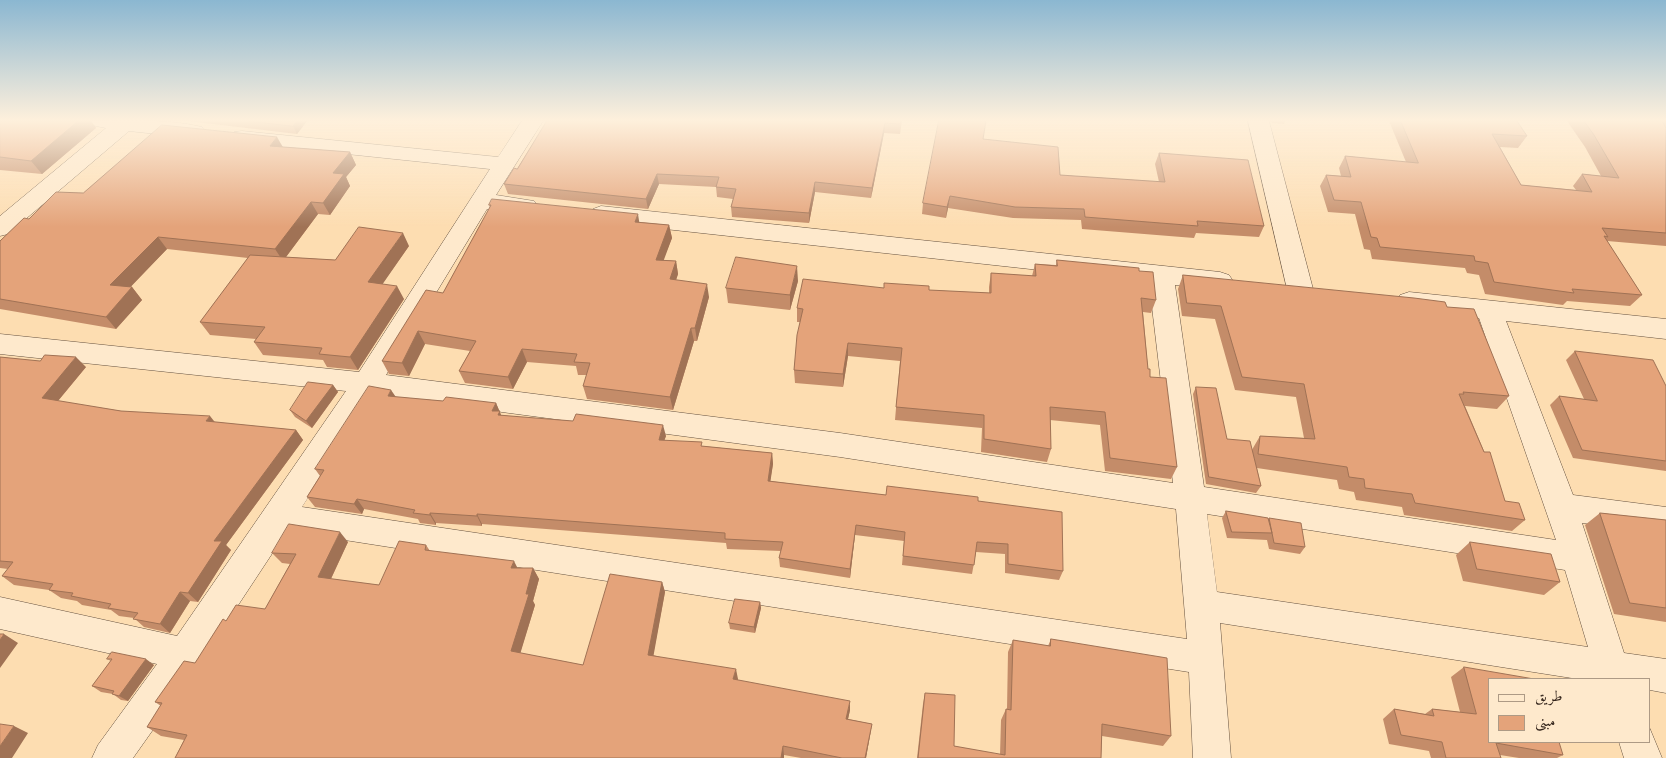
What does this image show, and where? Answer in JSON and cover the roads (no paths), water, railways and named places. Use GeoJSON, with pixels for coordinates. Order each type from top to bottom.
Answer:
{"type":"FeatureCollection","features":[{"type":"Feature","properties":{"kind":"street"},"geometry":{"type":"LineString","coordinates":[[0,228],[86,156]]}},
{"type":"Feature","properties":{"kind":"street"},"geometry":{"type":"LineString","coordinates":[[431,156],[504,164]]}},
{"type":"Feature","properties":{"kind":"street"},"geometry":{"type":"LineString","coordinates":[[111,758],[186,654],[280,517],[367,383],[509,156]]}},
{"type":"Feature","properties":{"kind":"street"},"geometry":{"type":"LineString","coordinates":[[1267,156],[1299,289]]}},
{"type":"Feature","properties":{"kind":"street"},"geometry":{"type":"LineString","coordinates":[[480,201],[548,208]]}},
{"type":"Feature","properties":{"kind":"street"},"geometry":{"type":"LineString","coordinates":[[577,211],[1240,283]]}},
{"type":"Feature","properties":{"kind":"street"},"geometry":{"type":"LineString","coordinates":[[1160,274],[1202,605],[1212,758]]}},
{"type":"Feature","properties":{"kind":"street"},"geometry":{"type":"LineString","coordinates":[[1385,298],[1666,329]]}},
{"type":"Feature","properties":{"kind":"street"},"geometry":{"type":"LineString","coordinates":[[1489,309],[1562,507],[1613,674]]}},
{"type":"Feature","properties":{"kind":"street"},"geometry":{"type":"LineString","coordinates":[[0,344],[367,383],[840,445],[1576,557]]}},
{"type":"Feature","properties":{"kind":"street"},"geometry":{"type":"LineString","coordinates":[[1562,507],[1666,520]]}},
{"type":"Feature","properties":{"kind":"street"},"geometry":{"type":"LineString","coordinates":[[280,517],[1204,658]]}},
{"type":"Feature","properties":{"kind":"street"},"geometry":{"type":"LineString","coordinates":[[1202,605],[1613,674],[1666,676]]}},
{"type":"Feature","properties":{"kind":"street"},"geometry":{"type":"LineString","coordinates":[[0,613],[186,654]]}},
{"type":"Feature","properties":{"kind":"street"},"geometry":{"type":"LineString","coordinates":[[1637,743],[1643,758]]}}]}
